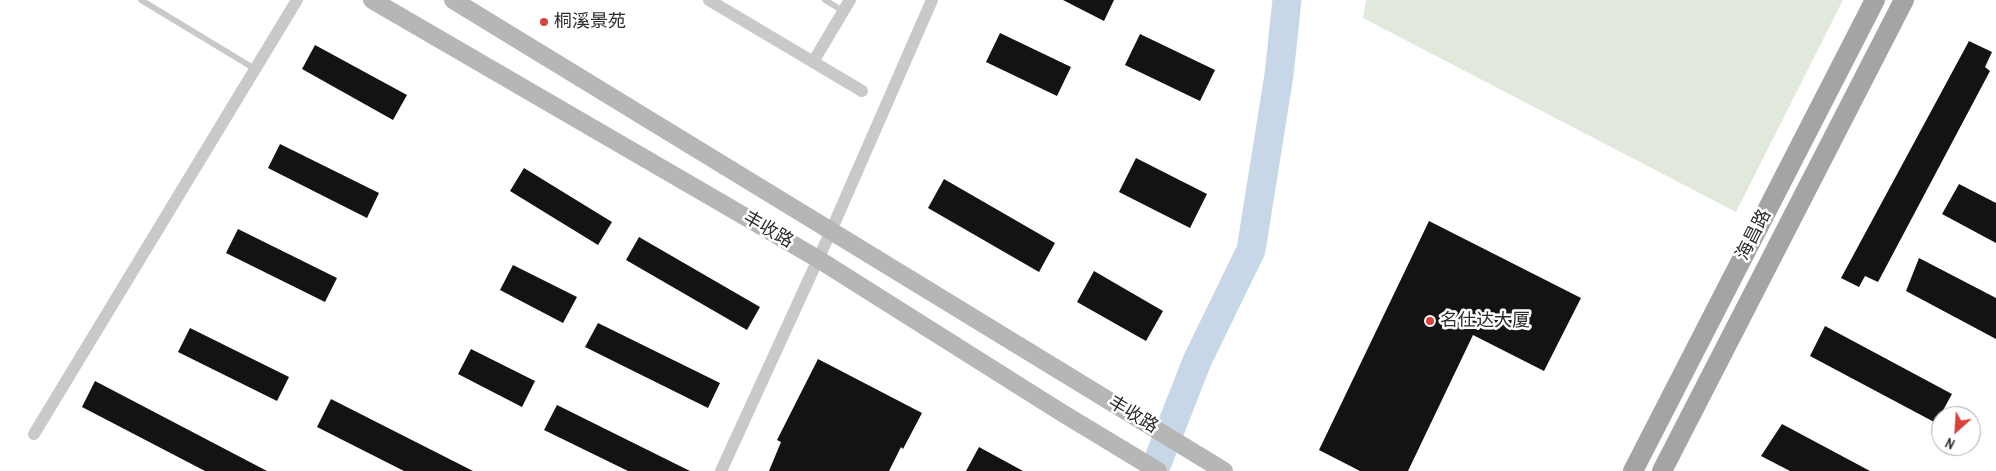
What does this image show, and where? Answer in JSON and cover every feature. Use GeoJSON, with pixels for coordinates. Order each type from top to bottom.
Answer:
{"type":"FeatureCollection","features":[{"type":"Feature","properties":{"kind":"main road","name":"丰收路"},"geometry":{"type":"LineString","coordinates":[[372,0],[818,258],[1158,471]]}},
{"type":"Feature","properties":{"kind":"main road","name":"丰收路"},"geometry":{"type":"LineString","coordinates":[[453,0],[1221,470]]}},
{"type":"Feature","properties":{"kind":"main road","name":"海昌路"},"geometry":{"type":"LineString","coordinates":[[1633,471],[1875,0]]}},
{"type":"Feature","properties":{"kind":"main road","name":"海昌路"},"geometry":{"type":"LineString","coordinates":[[1662,471],[1904,0]]}},
{"type":"Feature","properties":{"kind":"street"},"geometry":{"type":"LineString","coordinates":[[34,434],[297,0]]}},
{"type":"Feature","properties":{"kind":"street"},"geometry":{"type":"LineString","coordinates":[[709,0],[862,91]]}},
{"type":"Feature","properties":{"kind":"street"},"geometry":{"type":"LineString","coordinates":[[722,471],[932,0]]}},
{"type":"Feature","properties":{"kind":"street"},"geometry":{"type":"LineString","coordinates":[[813,62],[847,6]]}},
{"type":"Feature","properties":{"kind":"lane"},"geometry":{"type":"LineString","coordinates":[[141,0],[255,69]]}},
{"type":"Feature","properties":{"kind":"lane"},"geometry":{"type":"LineString","coordinates":[[825,0],[847,6]]}},
{"type":"Feature","properties":{"kind":"shaded area"},"geometry":{"type":"Polygon","coordinates":[[[1366,0],[1843,0],[1736,212],[1363,18],[1366,0]]]}},
{"type":"Feature","properties":{"kind":"building"},"geometry":{"type":"Polygon","coordinates":[[[1063,0],[1114,0],[1104,21],[1063,0]]]}},
{"type":"Feature","properties":{"kind":"building"},"geometry":{"type":"Polygon","coordinates":[[[1000,33],[1071,67],[1057,96],[986,62],[1000,33]]]}},
{"type":"Feature","properties":{"kind":"building"},"geometry":{"type":"Polygon","coordinates":[[[1140,34],[1215,70],[1200,101],[1125,65],[1140,34]]]}},
{"type":"Feature","properties":{"kind":"building"},"geometry":{"type":"Polygon","coordinates":[[[1969,41],[1992,52],[1985,67],[1990,71],[1878,282],[1865,276],[1859,287],[1841,278],[1969,41]]]}},
{"type":"Feature","properties":{"kind":"building"},"geometry":{"type":"Polygon","coordinates":[[[315,45],[407,95],[393,120],[302,69],[315,45]]]}},
{"type":"Feature","properties":{"kind":"building"},"geometry":{"type":"Polygon","coordinates":[[[280,144],[379,193],[367,218],[268,168],[280,144]]]}},
{"type":"Feature","properties":{"kind":"building"},"geometry":{"type":"Polygon","coordinates":[[[1136,158],[1207,194],[1190,228],[1119,192],[1136,158]]]}},
{"type":"Feature","properties":{"kind":"building"},"geometry":{"type":"Polygon","coordinates":[[[524,168],[612,222],[598,245],[510,191],[524,168]]]}},
{"type":"Feature","properties":{"kind":"building"},"geometry":{"type":"Polygon","coordinates":[[[944,179],[1055,243],[1039,272],[928,208],[944,179]]]}},
{"type":"Feature","properties":{"kind":"building"},"geometry":{"type":"Polygon","coordinates":[[[1959,184],[1996,203],[1996,243],[1942,214],[1959,184]]]}},
{"type":"Feature","properties":{"kind":"building"},"geometry":{"type":"Polygon","coordinates":[[[1429,221],[1581,298],[1544,371],[1473,335],[1408,471],[1360,471],[1319,450],[1429,221]]]}},
{"type":"Feature","properties":{"kind":"building"},"geometry":{"type":"Polygon","coordinates":[[[238,229],[337,278],[325,302],[226,253],[238,229]]]}},
{"type":"Feature","properties":{"kind":"building"},"geometry":{"type":"Polygon","coordinates":[[[639,237],[760,307],[747,330],[626,260],[639,237]]]}},
{"type":"Feature","properties":{"kind":"building"},"geometry":{"type":"Polygon","coordinates":[[[1919,258],[1996,298],[1996,339],[1906,291],[1919,258]]]}},
{"type":"Feature","properties":{"kind":"building"},"geometry":{"type":"Polygon","coordinates":[[[513,265],[577,297],[563,323],[500,290],[513,265]]]}},
{"type":"Feature","properties":{"kind":"building"},"geometry":{"type":"Polygon","coordinates":[[[1094,271],[1163,311],[1146,341],[1077,302],[1094,271]]]}},
{"type":"Feature","properties":{"kind":"building"},"geometry":{"type":"Polygon","coordinates":[[[598,323],[720,383],[708,408],[585,347],[598,323]]]}},
{"type":"Feature","properties":{"kind":"building"},"geometry":{"type":"Polygon","coordinates":[[[1825,326],[1952,394],[1945,406],[1931,406],[1931,420],[1810,356],[1825,326]]]}},
{"type":"Feature","properties":{"kind":"building"},"geometry":{"type":"Polygon","coordinates":[[[190,328],[289,377],[277,401],[178,352],[190,328]]]}},
{"type":"Feature","properties":{"kind":"building"},"geometry":{"type":"Polygon","coordinates":[[[471,349],[535,381],[522,407],[458,374],[471,349]]]}},
{"type":"Feature","properties":{"kind":"building"},"geometry":{"type":"Polygon","coordinates":[[[818,359],[922,413],[889,471],[769,471],[781,442],[777,440],[818,359]]]}},
{"type":"Feature","properties":{"kind":"building"},"geometry":{"type":"Polygon","coordinates":[[[95,381],[267,471],[205,471],[82,407],[95,381]]]}},
{"type":"Feature","properties":{"kind":"building"},"geometry":{"type":"Polygon","coordinates":[[[331,399],[473,471],[404,471],[317,427],[331,399]]]}},
{"type":"Feature","properties":{"kind":"building"},"geometry":{"type":"Polygon","coordinates":[[[557,405],[690,471],[628,471],[544,430],[557,405]]]}},
{"type":"Feature","properties":{"kind":"building"},"geometry":{"type":"Polygon","coordinates":[[[1782,424],[1870,471],[1790,471],[1761,456],[1782,424]]]}},
{"type":"Feature","properties":{"kind":"building"},"geometry":{"type":"Polygon","coordinates":[[[979,447],[1023,471],[966,471],[979,447]]]}},
{"type":"Feature","properties":{"kind":"waterway"},"geometry":{"type":"LineString","coordinates":[[1154,471],[1197,361],[1251,250],[1279,75],[1287,0]]}},
{"type":"Feature","properties":{"kind":"place","name":"桐溪景苑"},"geometry":{"type":"Point","coordinates":[544,22]}},
{"type":"Feature","properties":{"kind":"place","name":"名仕达大厦"},"geometry":{"type":"Point","coordinates":[1430,321]}}]}
